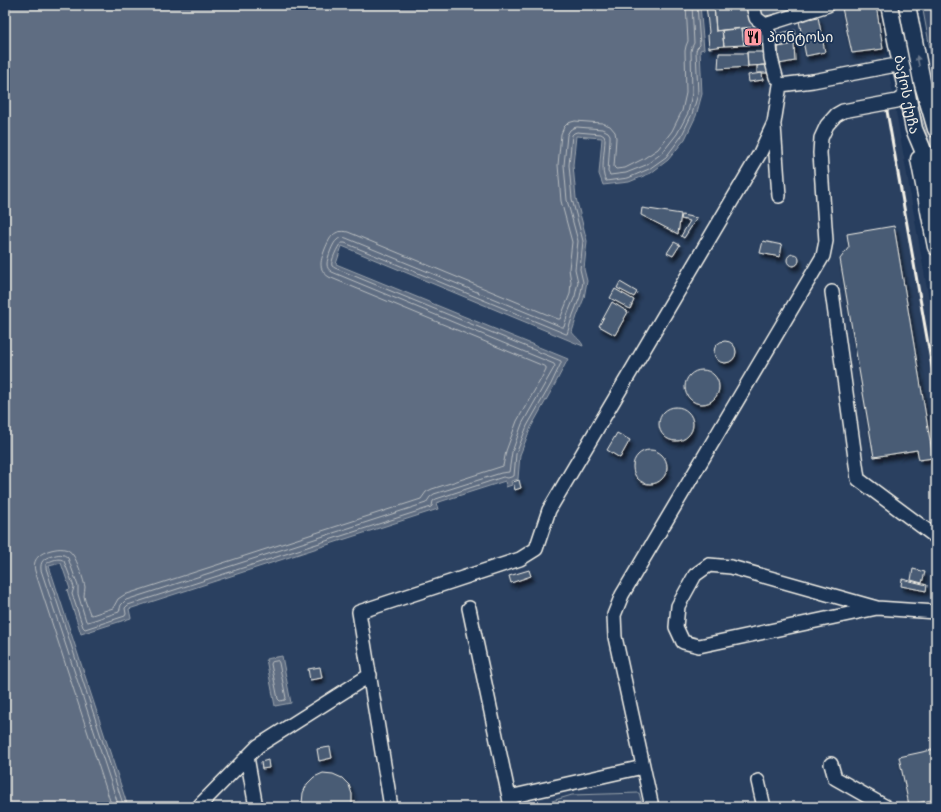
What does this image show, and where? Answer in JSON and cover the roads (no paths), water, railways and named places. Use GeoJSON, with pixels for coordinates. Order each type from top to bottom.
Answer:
{"type":"FeatureCollection","features":[{"type":"Feature","properties":{"kind":"main road","name":"ბაქოს ქუჩა"},"geometry":{"type":"LineString","coordinates":[[889,5],[914,130],[936,181]]}},
{"type":"Feature","properties":{"kind":"main road","name":"ბაქოს ქუჩა"},"geometry":{"type":"LineString","coordinates":[[907,5],[922,81],[936,128]]}},
{"type":"Feature","properties":{"kind":"main road"},"geometry":{"type":"LineString","coordinates":[[922,81],[936,98]]}},
{"type":"Feature","properties":{"kind":"main road"},"geometry":{"type":"LineString","coordinates":[[914,130],[936,247]]}},
{"type":"Feature","properties":{"kind":"lane"},"geometry":{"type":"LineString","coordinates":[[753,5],[756,18],[765,25],[769,34],[771,58],[776,77]]}},
{"type":"Feature","properties":{"kind":"lane"},"geometry":{"type":"LineString","coordinates":[[765,25],[828,5]]}},
{"type":"Feature","properties":{"kind":"lane"},"geometry":{"type":"LineString","coordinates":[[778,196],[774,123],[780,85],[813,81],[891,66],[901,66]]}},
{"type":"Feature","properties":{"kind":"lane"},"geometry":{"type":"LineString","coordinates":[[652,807],[615,637],[614,615],[622,595],[823,256],[826,241],[820,153],[821,138],[827,125],[836,115],[843,111],[851,108],[897,101],[907,94]]}},
{"type":"Feature","properties":{"kind":"lane"},"geometry":{"type":"LineString","coordinates":[[391,807],[359,612],[520,560],[536,549],[549,510],[760,153],[774,123]]}},
{"type":"Feature","properties":{"kind":"lane"},"geometry":{"type":"LineString","coordinates":[[832,292],[858,479],[936,537]]}},
{"type":"Feature","properties":{"kind":"lane"},"geometry":{"type":"LineString","coordinates":[[877,608],[699,646],[683,642],[676,627],[678,606],[695,575],[709,565],[730,567],[877,608],[936,612]]}},
{"type":"Feature","properties":{"kind":"lane"},"geometry":{"type":"LineString","coordinates":[[469,608],[510,802],[643,767]]}},
{"type":"Feature","properties":{"kind":"lane"},"geometry":{"type":"LineString","coordinates":[[200,807],[200,805],[258,746],[370,675]]}},
{"type":"Feature","properties":{"kind":"lane"},"geometry":{"type":"LineString","coordinates":[[247,757],[256,807]]}},
{"type":"Feature","properties":{"kind":"lane"},"geometry":{"type":"LineString","coordinates":[[832,764],[835,778],[886,807]]}},
{"type":"Feature","properties":{"kind":"lane"},"geometry":{"type":"LineString","coordinates":[[758,781],[764,807]]}},
{"type":"Feature","properties":{"kind":"water"},"geometry":{"type":"Polygon","coordinates":[[[5,5],[700,5],[704,49],[700,50],[702,94],[696,116],[685,139],[668,160],[651,173],[629,182],[603,185],[599,174],[602,138],[576,136],[573,165],[576,198],[587,241],[584,269],[587,281],[584,298],[572,332],[583,346],[342,246],[336,264],[568,359],[531,427],[520,455],[518,479],[511,481],[512,485],[506,487],[505,481],[436,503],[438,509],[129,609],[131,618],[81,634],[67,590],[70,589],[61,563],[49,566],[128,807],[5,807],[5,5]]]}},
{"type":"Feature","properties":{"kind":"water"},"geometry":{"type":"Polygon","coordinates":[[[282,656],[291,703],[275,706],[266,659],[282,656]]]}},
{"type":"Feature","properties":{"kind":"railway"},"geometry":{"type":"LineString","coordinates":[[887,111],[936,389]]}},
{"type":"Feature","properties":{"kind":"place","name":"პონტოსი"},"geometry":{"type":"Point","coordinates":[753,37]}}]}
